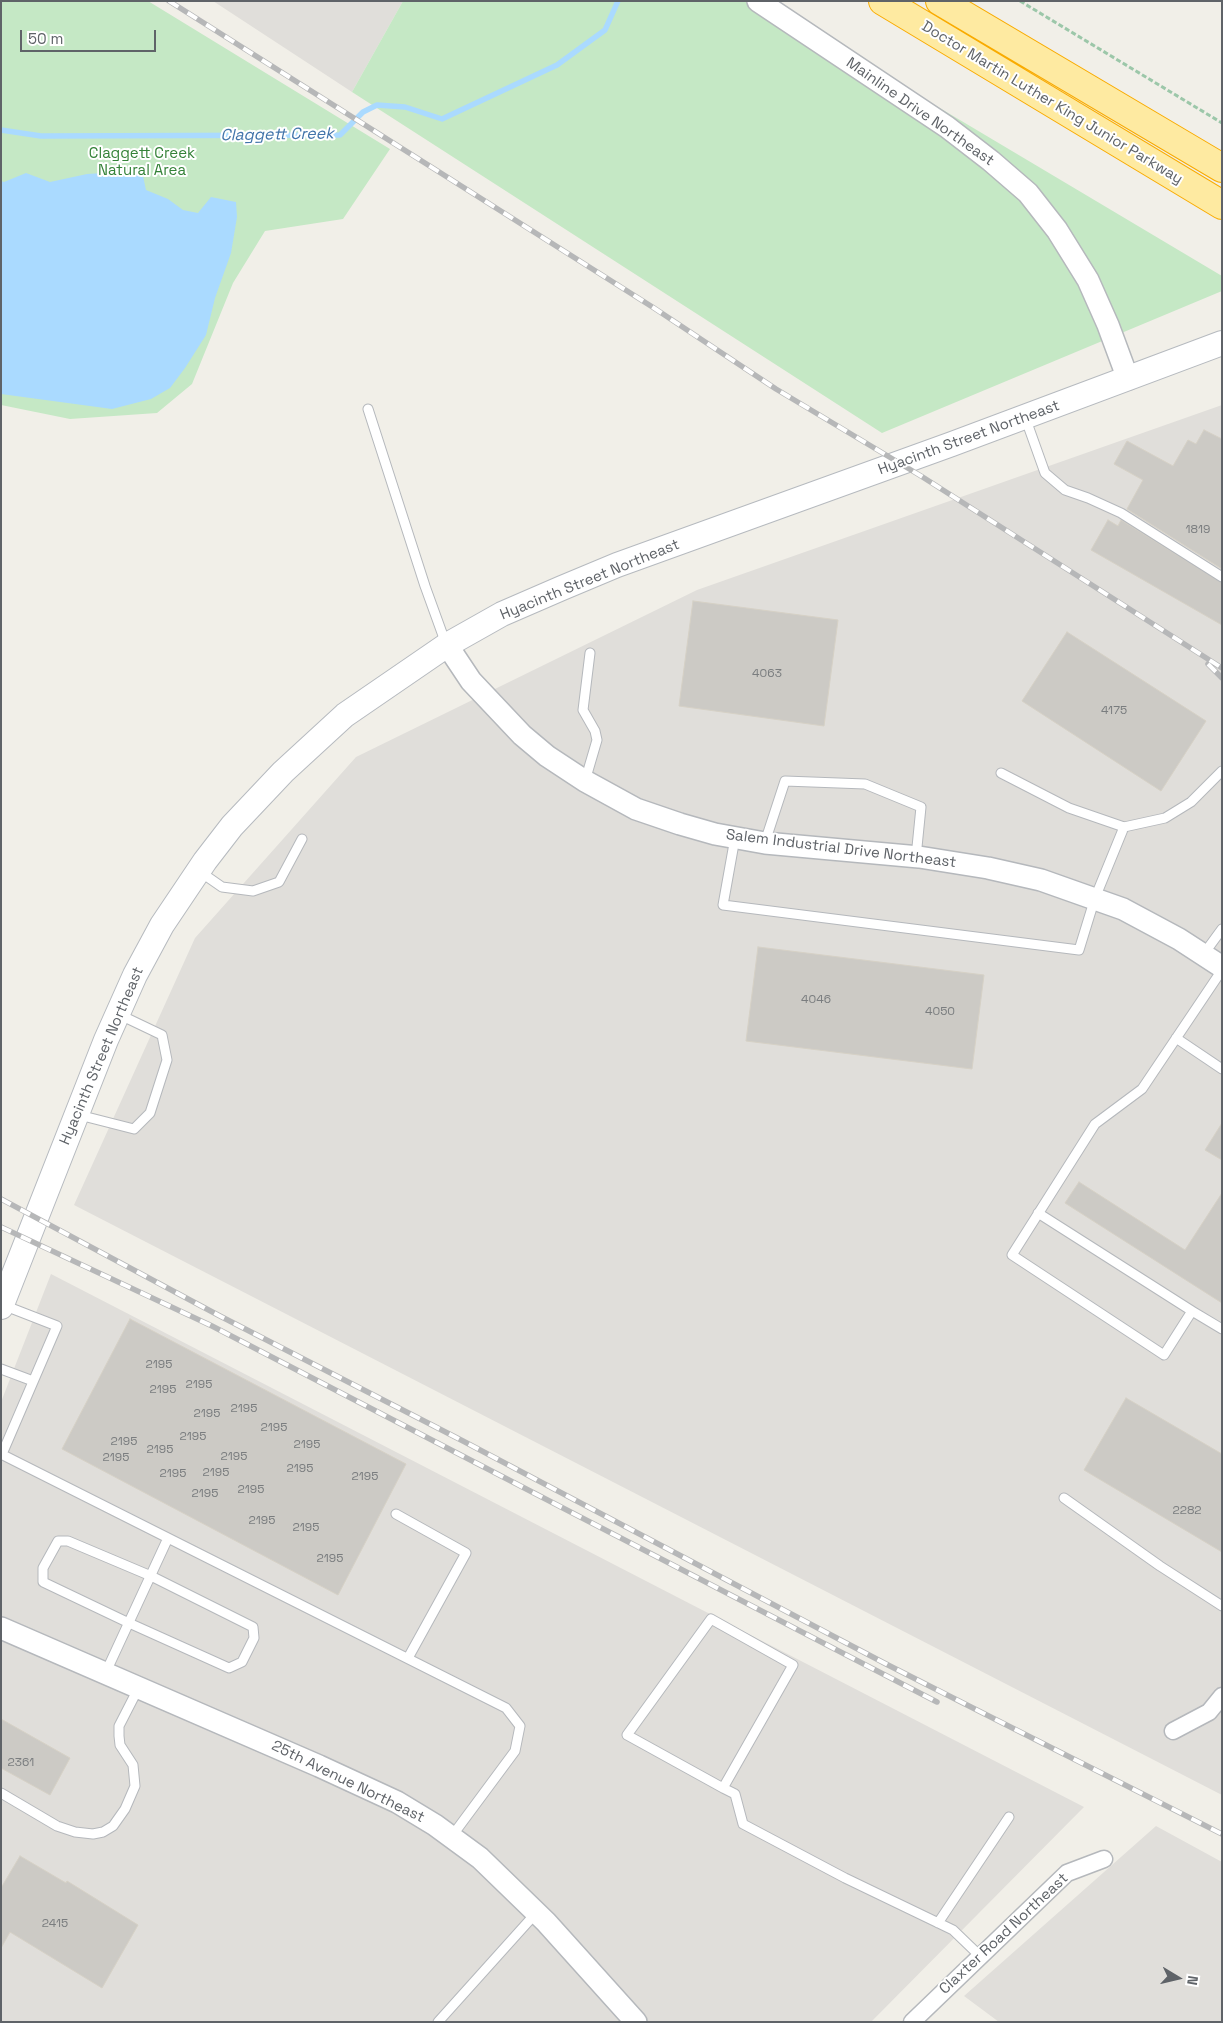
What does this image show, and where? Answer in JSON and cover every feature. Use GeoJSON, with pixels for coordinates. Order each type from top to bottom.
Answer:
{"type":"FeatureCollection","features":[{"type":"Feature","properties":{"kind":"highway","name":"Doctor Martin Luther King Junior Parkway"},"geometry":{"type":"LineString","coordinates":[[883,1],[1222,205]]}},
{"type":"Feature","properties":{"kind":"highway","name":"Doctor Martin Luther King Junior Parkway"},"geometry":{"type":"LineString","coordinates":[[940,1],[1222,168]]}},
{"type":"Feature","properties":{"kind":"main road","name":"Hyacinth Street Northeast"},"geometry":{"type":"LineString","coordinates":[[2,1306],[117,1014],[135,975],[162,925],[198,871],[232,826],[308,747],[345,714],[447,644],[502,614],[617,565],[1025,417],[1222,343]]}},
{"type":"Feature","properties":{"kind":"street","name":"Mainline Drive Northeast"},"geometry":{"type":"LineString","coordinates":[[758,1],[947,127],[991,160],[1028,193],[1057,230],[1088,280],[1108,325],[1128,379]]}},
{"type":"Feature","properties":{"kind":"street","name":"Salem Industrial Drive Northeast"},"geometry":{"type":"LineString","coordinates":[[447,644],[471,680],[493,706],[522,735],[547,756],[585,781],[636,808],[680,824],[734,838],[765,843],[916,857],[988,868],[1041,880],[1095,898],[1123,910],[1179,939],[1222,968]]}},
{"type":"Feature","properties":{"kind":"street","name":"25th Avenue Northeast"},"geometry":{"type":"LineString","coordinates":[[1,1628],[354,1782],[397,1802],[435,1825],[480,1858],[536,1913],[636,2022]]}},
{"type":"Feature","properties":{"kind":"street"},"geometry":{"type":"LineString","coordinates":[[1173,1731],[1209,1712],[1222,1696]]}},
{"type":"Feature","properties":{"kind":"street","name":"Claxter Road Northeast"},"geometry":{"type":"LineString","coordinates":[[912,2022],[1067,1873],[1104,1859]]}},
{"type":"Feature","properties":{"kind":"lane"},"geometry":{"type":"LineString","coordinates":[[368,409],[425,586],[447,644]]}},
{"type":"Feature","properties":{"kind":"lane"},"geometry":{"type":"LineString","coordinates":[[1025,417],[1045,473],[1064,490],[1088,498],[1121,513],[1222,577]]}},
{"type":"Feature","properties":{"kind":"lane"},"geometry":{"type":"LineString","coordinates":[[585,781],[597,740],[596,730],[583,710],[590,653]]}},
{"type":"Feature","properties":{"kind":"lane"},"geometry":{"type":"LineString","coordinates":[[1001,773],[1069,808],[1124,826],[1166,818],[1191,802],[1222,771]]}},
{"type":"Feature","properties":{"kind":"lane"},"geometry":{"type":"LineString","coordinates":[[765,843],[785,781],[865,784],[921,808],[916,857]]}},
{"type":"Feature","properties":{"kind":"lane"},"geometry":{"type":"LineString","coordinates":[[734,838],[723,905],[1078,950],[1095,898],[1124,826]]}},
{"type":"Feature","properties":{"kind":"lane"},"geometry":{"type":"LineString","coordinates":[[198,871],[222,887],[253,891],[279,882],[302,839]]}},
{"type":"Feature","properties":{"kind":"lane"},"geometry":{"type":"LineString","coordinates":[[1203,955],[1222,929]]}},
{"type":"Feature","properties":{"kind":"lane"},"geometry":{"type":"LineString","coordinates":[[1192,1311],[1164,1355],[1012,1255],[1095,1124],[1142,1089],[1222,968]]}},
{"type":"Feature","properties":{"kind":"lane"},"geometry":{"type":"LineString","coordinates":[[76,1115],[134,1129],[150,1113],[166,1060],[162,1035],[117,1014]]}},
{"type":"Feature","properties":{"kind":"lane"},"geometry":{"type":"LineString","coordinates":[[1176,1038],[1222,1069]]}},
{"type":"Feature","properties":{"kind":"lane"},"geometry":{"type":"LineString","coordinates":[[1038,1213],[1222,1329]]}},
{"type":"Feature","properties":{"kind":"lane"},"geometry":{"type":"LineString","coordinates":[[2,1306],[57,1326],[2,1454],[506,1708],[520,1726],[515,1751],[451,1837]]}},
{"type":"Feature","properties":{"kind":"lane"},"geometry":{"type":"LineString","coordinates":[[1,1369],[33,1381]]}},
{"type":"Feature","properties":{"kind":"lane"},"geometry":{"type":"LineString","coordinates":[[1064,1498],[1160,1566],[1222,1606]]}},
{"type":"Feature","properties":{"kind":"lane"},"geometry":{"type":"LineString","coordinates":[[396,1514],[466,1553],[408,1658]]}},
{"type":"Feature","properties":{"kind":"lane"},"geometry":{"type":"LineString","coordinates":[[105,1674],[168,1538]]}},
{"type":"Feature","properties":{"kind":"lane"},"geometry":{"type":"LineString","coordinates":[[58,1541],[68,1541],[151,1576],[253,1627],[254,1638],[242,1662],[230,1668],[129,1624],[44,1582],[43,1568],[58,1541]]}},
{"type":"Feature","properties":{"kind":"lane"},"geometry":{"type":"LineString","coordinates":[[722,1788],[793,1665],[711,1619],[627,1736],[722,1788],[735,1794],[743,1824],[845,1878],[953,1930],[980,1956]]}},
{"type":"Feature","properties":{"kind":"lane"},"geometry":{"type":"LineString","coordinates":[[1,1793],[57,1826],[75,1832],[93,1834],[104,1832],[108,1829],[125,1808],[135,1786],[133,1765],[120,1745],[118,1736],[119,1726],[138,1688]]}},
{"type":"Feature","properties":{"kind":"lane"},"geometry":{"type":"LineString","coordinates":[[938,1923],[1009,1817]]}},
{"type":"Feature","properties":{"kind":"lane"},"geometry":{"type":"LineString","coordinates":[[438,2022],[536,1913]]}},
{"type":"Feature","properties":{"kind":"path"},"geometry":{"type":"LineString","coordinates":[[1020,1],[1222,123]]}},
{"type":"Feature","properties":{"kind":"shaded area"},"geometry":{"type":"Polygon","coordinates":[[[213,1],[403,1],[352,92],[213,1]]]}},
{"type":"Feature","properties":{"kind":"shaded area"},"geometry":{"type":"Polygon","coordinates":[[[1222,405],[1222,1795],[74,1205],[195,938],[356,757],[697,590],[1222,405]]]}},
{"type":"Feature","properties":{"kind":"shaded area"},"geometry":{"type":"Polygon","coordinates":[[[51,1274],[1084,1807],[871,2022],[1,2022],[1,1402],[51,1274]]]}},
{"type":"Feature","properties":{"kind":"shaded area"},"geometry":{"type":"Polygon","coordinates":[[[1156,1826],[1222,1862],[1222,2022],[999,2022],[964,1996],[1156,1826]]]}},
{"type":"Feature","properties":{"kind":"green space","name":"Claggett Creek Natural Area"},"geometry":{"type":"Polygon","coordinates":[[[1,1],[148,1],[390,149],[343,219],[265,231],[233,283],[192,384],[157,413],[70,419],[1,405],[1,1]]]}},
{"type":"Feature","properties":{"kind":"green space"},"geometry":{"type":"Polygon","coordinates":[[[403,1],[760,1],[1222,276],[1222,291],[882,433],[352,92],[403,1]]]}},
{"type":"Feature","properties":{"kind":"water"},"geometry":{"type":"Polygon","coordinates":[[[120,172],[143,176],[146,190],[168,199],[183,210],[198,213],[211,197],[236,202],[237,217],[231,253],[215,298],[206,335],[170,388],[151,399],[112,409],[1,394],[1,181],[4,182],[26,173],[50,182],[87,174],[120,172]]]}},
{"type":"Feature","properties":{"kind":"building"},"geometry":{"type":"Polygon","coordinates":[[[1204,430],[1222,439],[1222,569],[1127,509],[1143,480],[1114,464],[1127,441],[1173,466],[1188,440],[1196,444],[1204,430]]]}},
{"type":"Feature","properties":{"kind":"building"},"geometry":{"type":"Polygon","coordinates":[[[1108,520],[1118,526],[1121,520],[1222,583],[1222,625],[1091,550],[1108,520]]]}},
{"type":"Feature","properties":{"kind":"building"},"geometry":{"type":"Polygon","coordinates":[[[693,601],[838,620],[824,726],[679,706],[693,601]]]}},
{"type":"Feature","properties":{"kind":"building"},"geometry":{"type":"Polygon","coordinates":[[[1067,632],[1206,721],[1161,791],[1022,701],[1067,632]]]}},
{"type":"Feature","properties":{"kind":"building"},"geometry":{"type":"Polygon","coordinates":[[[758,947],[984,975],[972,1069],[746,1041],[758,947]]]}},
{"type":"Feature","properties":{"kind":"building"},"geometry":{"type":"Polygon","coordinates":[[[1222,1123],[1222,1160],[1205,1150],[1222,1123]]]}},
{"type":"Feature","properties":{"kind":"building"},"geometry":{"type":"Polygon","coordinates":[[[1079,1182],[1185,1250],[1222,1193],[1222,1303],[1065,1203],[1079,1182]]]}},
{"type":"Feature","properties":{"kind":"building"},"geometry":{"type":"Polygon","coordinates":[[[130,1319],[406,1464],[338,1595],[62,1449],[130,1319]]]}},
{"type":"Feature","properties":{"kind":"building"},"geometry":{"type":"Polygon","coordinates":[[[1126,1398],[1222,1454],[1222,1552],[1084,1470],[1126,1398]]]}},
{"type":"Feature","properties":{"kind":"building"},"geometry":{"type":"Polygon","coordinates":[[[1,1719],[70,1758],[50,1795],[1,1768],[1,1719]]]}},
{"type":"Feature","properties":{"kind":"building"},"geometry":{"type":"Polygon","coordinates":[[[20,1856],[66,1883],[67,1881],[138,1925],[102,1988],[10,1932],[1,1948],[1,1888],[20,1856]]]}},
{"type":"Feature","properties":{"kind":"waterway","name":"Claggett Creek"},"geometry":{"type":"LineString","coordinates":[[1,130],[41,136],[340,135],[363,112],[377,105],[405,107],[442,119],[557,65],[605,30],[618,1]]}},
{"type":"Feature","properties":{"kind":"railway"},"geometry":{"type":"LineString","coordinates":[[169,1],[654,308],[776,389],[921,476],[1222,668]]}},
{"type":"Feature","properties":{"kind":"railway"},"geometry":{"type":"LineString","coordinates":[[1208,664],[1222,678]]}},
{"type":"Feature","properties":{"kind":"railway"},"geometry":{"type":"LineString","coordinates":[[1,1199],[218,1315],[463,1441],[888,1665],[1222,1834]]}},
{"type":"Feature","properties":{"kind":"railway"},"geometry":{"type":"LineString","coordinates":[[1,1227],[212,1326],[937,1702]]}}]}
